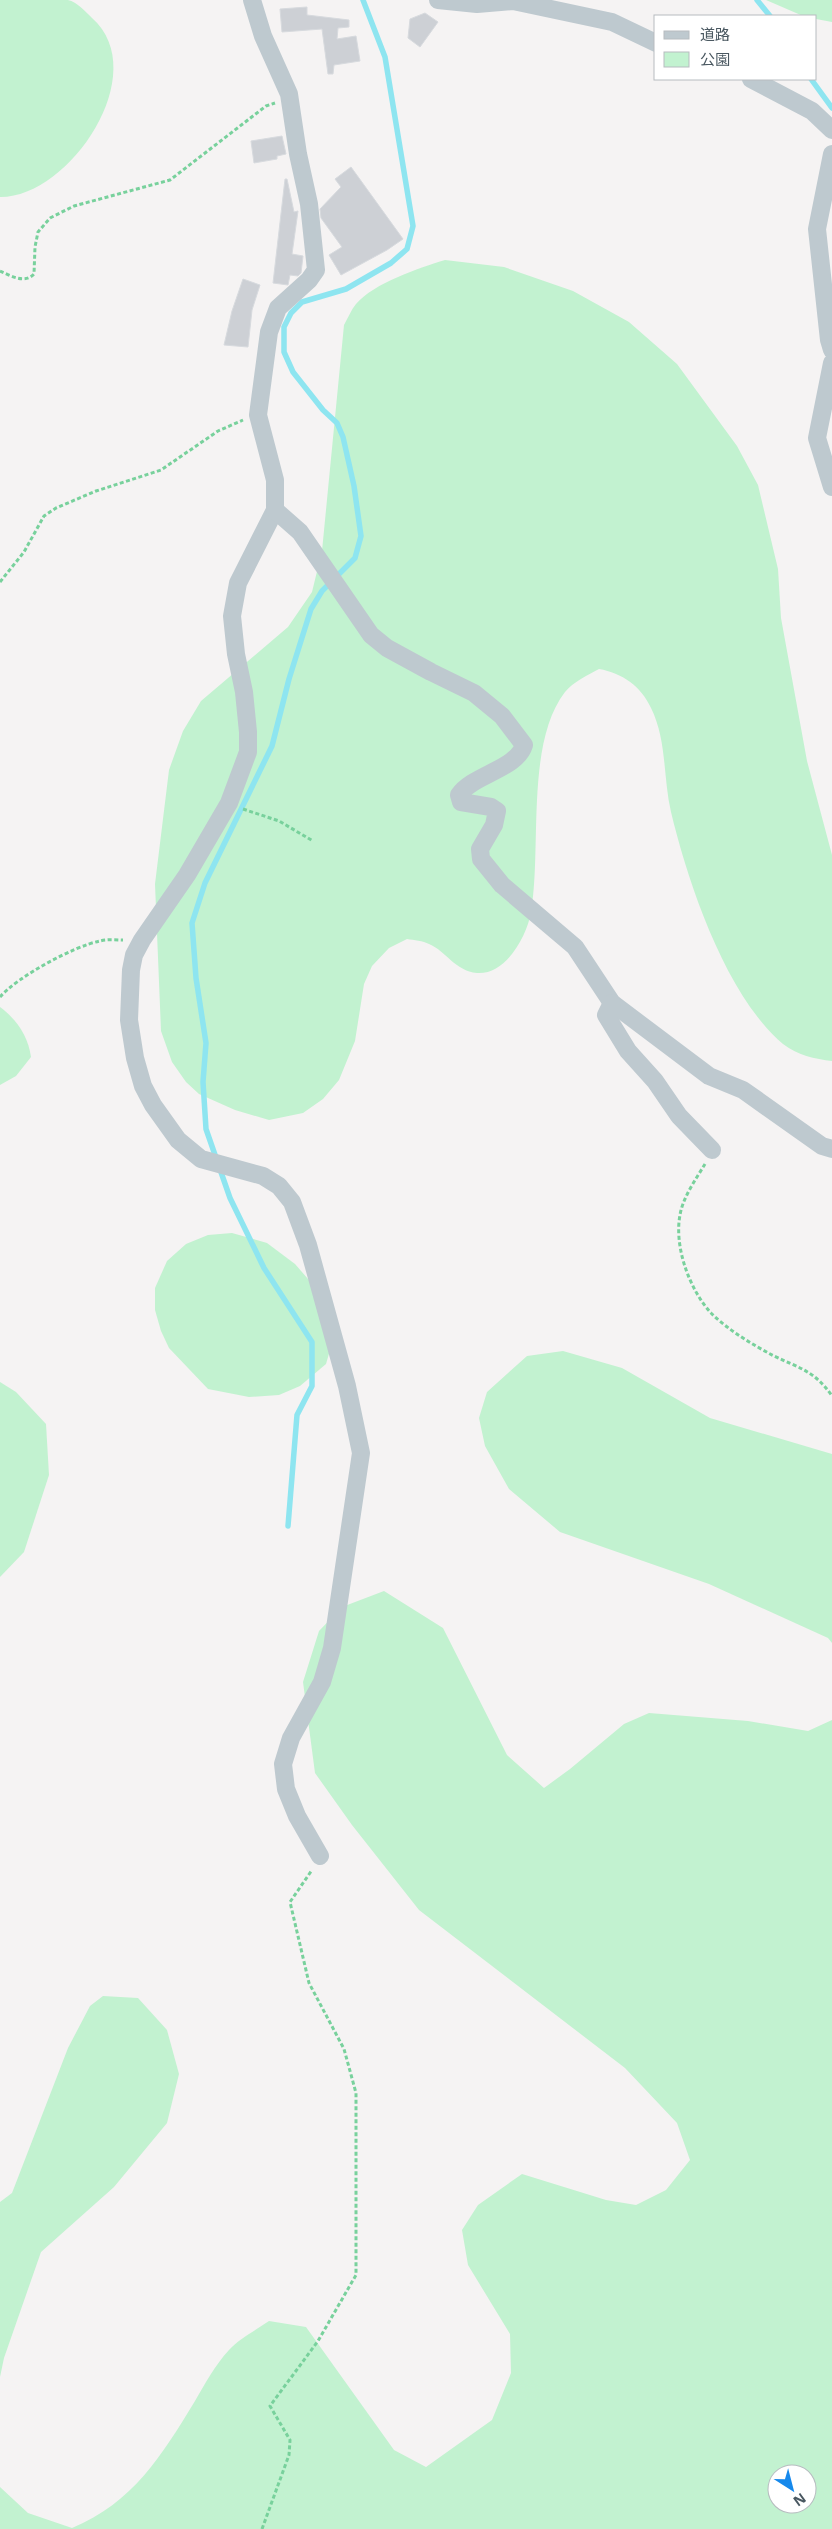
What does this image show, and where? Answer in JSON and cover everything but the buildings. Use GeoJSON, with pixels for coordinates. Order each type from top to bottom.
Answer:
{"type":"FeatureCollection","features":[{"type":"Feature","properties":{"kind":"street"},"geometry":{"type":"LineString","coordinates":[[252,0],[263,36],[289,97],[298,154],[309,204],[316,270],[309,280],[284,301],[272,320],[258,415],[275,480],[275,510],[238,583],[234,602],[236,654],[244,692],[248,752],[229,803],[188,876],[142,940],[131,970],[129,994],[135,1058],[143,1086],[153,1106],[178,1140],[201,1158],[263,1176],[279,1186],[292,1202],[308,1245],[342,1367],[361,1453],[332,1648],[322,1682],[291,1738],[283,1764],[286,1789],[293,1807],[320,1856]]}},
{"type":"Feature","properties":{"kind":"street"},"geometry":{"type":"LineString","coordinates":[[438,0],[477,4],[513,1],[612,22],[654,42]]}},
{"type":"Feature","properties":{"kind":"street"},"geometry":{"type":"LineString","coordinates":[[753,80],[812,111],[832,130]]}},
{"type":"Feature","properties":{"kind":"street"},"geometry":{"type":"LineString","coordinates":[[832,154],[817,229],[828,340],[832,350]]}},
{"type":"Feature","properties":{"kind":"street"},"geometry":{"type":"LineString","coordinates":[[832,362],[817,438],[832,487]]}},
{"type":"Feature","properties":{"kind":"street"},"geometry":{"type":"LineString","coordinates":[[275,510],[300,532],[370,635],[387,648],[474,693],[502,716],[520,740],[523,748],[495,771],[465,787],[459,795],[462,802],[492,807],[497,812],[494,825],[480,849],[481,860],[502,885],[575,947],[612,1003],[709,1076],[743,1090],[822,1146],[832,1149]]}},
{"type":"Feature","properties":{"kind":"street"},"geometry":{"type":"LineString","coordinates":[[612,1003],[606,1015],[628,1051],[655,1082],[679,1116],[712,1150]]}},
{"type":"Feature","properties":{"kind":"path"},"geometry":{"type":"LineString","coordinates":[[0,271],[21,279],[30,277],[34,274],[35,247],[38,232],[50,218],[74,206],[170,180],[266,106],[289,97]]}},
{"type":"Feature","properties":{"kind":"path"},"geometry":{"type":"LineString","coordinates":[[0,582],[24,552],[44,516],[56,508],[96,491],[161,470],[218,431],[258,415]]}},
{"type":"Feature","properties":{"kind":"path"},"geometry":{"type":"LineString","coordinates":[[254,812],[279,821],[313,841]]}},
{"type":"Feature","properties":{"kind":"path"},"geometry":{"type":"LineString","coordinates":[[0,997],[21,978],[101,940],[142,940]]}},
{"type":"Feature","properties":{"kind":"path"},"geometry":{"type":"LineString","coordinates":[[712,1150],[692,1187],[680,1213],[679,1221],[680,1255],[700,1298],[712,1313],[741,1336],[774,1356],[813,1374],[821,1380],[832,1396]]}},
{"type":"Feature","properties":{"kind":"path"},"geometry":{"type":"LineString","coordinates":[[262,2529],[289,2455],[290,2440],[270,2406],[318,2341],[356,2275],[356,2093],[344,2049],[309,1982],[290,1902],[320,1856]]}},
{"type":"Feature","properties":{"kind":"green space"},"geometry":{"type":"Polygon","coordinates":[[[0,0],[68,0],[75,3],[92,18],[109,42],[113,69],[108,99],[95,128],[76,155],[52,177],[26,192],[0,197],[0,0]]]}},
{"type":"Feature","properties":{"kind":"green space"},"geometry":{"type":"Polygon","coordinates":[[[766,0],[832,0],[832,22],[817,19],[817,15],[801,15],[766,0]]]}},
{"type":"Feature","properties":{"kind":"green space"},"geometry":{"type":"Polygon","coordinates":[[[445,260],[504,267],[573,291],[629,322],[677,364],[737,446],[758,485],[778,569],[781,618],[807,761],[832,855],[832,1061],[806,1056],[783,1044],[763,1023],[744,997],[712,937],[678,840],[668,799],[660,733],[651,708],[642,693],[630,682],[623,677],[599,669],[568,688],[553,714],[544,739],[537,798],[534,887],[531,912],[529,922],[520,942],[506,961],[497,968],[477,973],[463,969],[441,951],[424,942],[407,939],[389,948],[372,966],[364,984],[355,1041],[339,1080],[323,1099],[303,1113],[269,1120],[235,1110],[199,1094],[186,1082],[172,1062],[161,1031],[155,884],[169,770],[183,731],[201,701],[288,627],[312,592],[322,551],[344,325],[351,311],[364,296],[385,283],[445,260]]]}},
{"type":"Feature","properties":{"kind":"green space"},"geometry":{"type":"Polygon","coordinates":[[[0,1007],[12,1017],[21,1029],[30,1049],[31,1057],[16,1076],[0,1085],[0,1007]]]}},
{"type":"Feature","properties":{"kind":"green space"},"geometry":{"type":"Polygon","coordinates":[[[232,1233],[267,1243],[295,1264],[315,1287],[333,1340],[326,1364],[300,1386],[279,1395],[249,1397],[208,1389],[169,1348],[161,1331],[155,1310],[155,1288],[167,1261],[186,1244],[208,1235],[232,1233]]]}},
{"type":"Feature","properties":{"kind":"green space"},"geometry":{"type":"Polygon","coordinates":[[[563,1351],[622,1368],[710,1418],[832,1454],[832,1643],[828,1638],[709,1584],[560,1532],[509,1489],[485,1446],[479,1418],[487,1392],[527,1356],[563,1351]]]}},
{"type":"Feature","properties":{"kind":"green space"},"geometry":{"type":"Polygon","coordinates":[[[0,1382],[16,1392],[46,1424],[49,1475],[24,1552],[0,1577],[0,1382]]]}},
{"type":"Feature","properties":{"kind":"green space"},"geometry":{"type":"Polygon","coordinates":[[[384,1591],[443,1628],[507,1755],[544,1788],[624,1724],[649,1713],[748,1721],[808,1731],[832,1720],[832,2529],[0,2529],[0,2487],[28,2513],[72,2528],[93,2518],[112,2505],[129,2491],[158,2458],[183,2421],[210,2375],[229,2350],[269,2321],[306,2327],[394,2450],[426,2467],[492,2420],[511,2373],[510,2334],[468,2265],[462,2230],[478,2205],[522,2174],[606,2200],[636,2205],[666,2190],[690,2160],[677,2123],[625,2068],[419,1910],[352,1825],[315,1773],[303,1682],[319,1631],[342,1607],[384,1591]]]}},
{"type":"Feature","properties":{"kind":"green space"},"geometry":{"type":"Polygon","coordinates":[[[103,1996],[138,1998],[167,2030],[179,2074],[167,2123],[114,2187],[41,2252],[4,2358],[0,2377],[0,2202],[12,2193],[68,2048],[90,2006],[103,1996]]]}},
{"type":"Feature","properties":{"kind":"waterway"},"geometry":{"type":"LineString","coordinates":[[288,1526],[297,1415],[312,1386],[312,1342],[264,1268],[230,1198],[206,1129],[203,1082],[206,1043],[196,978],[192,923],[205,883],[272,746],[289,679],[311,609],[322,591],[355,558],[361,536],[354,486],[343,437],[337,423],[323,410],[293,372],[284,352],[284,327],[291,313],[302,302],[346,289],[391,263],[407,249],[413,226],[385,57],[363,0]]}},
{"type":"Feature","properties":{"kind":"waterway"},"geometry":{"type":"LineString","coordinates":[[757,0],[769,15]]}},
{"type":"Feature","properties":{"kind":"waterway"},"geometry":{"type":"LineString","coordinates":[[812,80],[832,108]]}}]}
